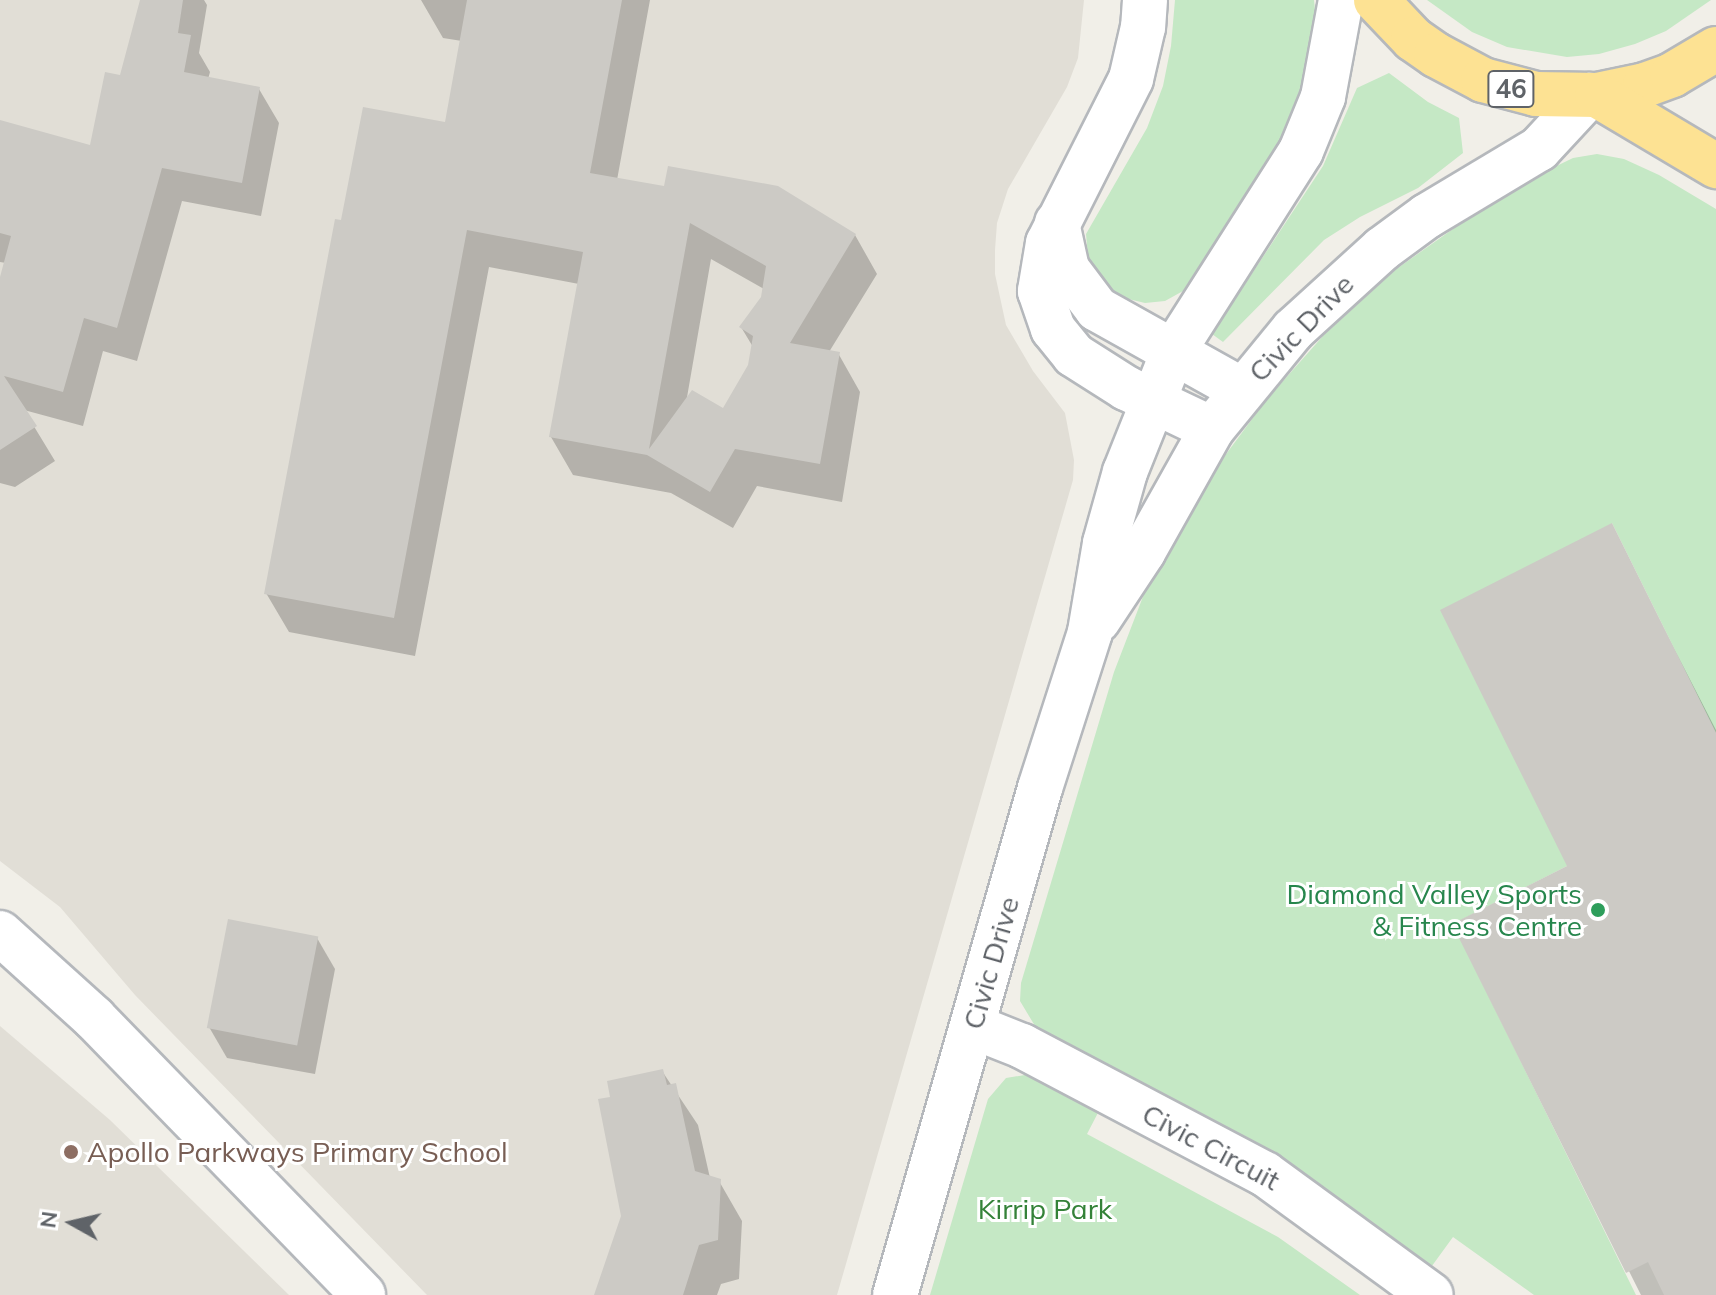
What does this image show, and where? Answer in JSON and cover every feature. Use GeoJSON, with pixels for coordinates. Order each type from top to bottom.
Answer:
{"type":"FeatureCollection","features":[{"type":"Feature","properties":{"kind":"highway","name":"46"},"geometry":{"type":"LineString","coordinates":[[1376,0],[1413,39],[1471,74],[1536,94],[1593,95],[1645,85],[1672,75],[1716,49]]}},
{"type":"Feature","properties":{"kind":"highway","name":"46"},"geometry":{"type":"LineString","coordinates":[[1593,95],[1716,166]]}},
{"type":"Feature","properties":{"kind":"street"},"geometry":{"type":"LineString","coordinates":[[1145,0],[1143,27],[1131,79],[1048,243],[1040,291],[1053,329],[1074,355],[1099,373],[1212,429]]}},
{"type":"Feature","properties":{"kind":"street","name":"Civic Drive"},"geometry":{"type":"LineString","coordinates":[[895,1295],[1040,788],[1090,632],[1105,543],[1151,400],[1173,352],[1301,151],[1323,97],[1341,0]]}},
{"type":"Feature","properties":{"kind":"street"},"geometry":{"type":"LineString","coordinates":[[1672,75],[1700,76],[1716,71]]}},
{"type":"Feature","properties":{"kind":"street","name":"Civic Drive"},"geometry":{"type":"LineString","coordinates":[[1090,632],[1143,552],[1212,429],[1293,330],[1360,267],[1427,216],[1539,149],[1593,95]]}},
{"type":"Feature","properties":{"kind":"street"},"geometry":{"type":"LineString","coordinates":[[1057,223],[1067,269],[1087,298],[1119,324],[1242,390]]}},
{"type":"Feature","properties":{"kind":"street"},"geometry":{"type":"LineString","coordinates":[[0,933],[94,1018],[363,1295]]}},
{"type":"Feature","properties":{"kind":"street","name":"Civic Circuit"},"geometry":{"type":"LineString","coordinates":[[974,1027],[1022,1046],[1265,1174],[1431,1295]]}},
{"type":"Feature","properties":{"kind":"shaded area"},"geometry":{"type":"Polygon","coordinates":[[[0,0],[1084,0],[1078,58],[1067,87],[1008,189],[997,223],[995,250],[995,274],[1006,325],[1033,371],[1065,413],[1074,460],[1073,480],[837,1295],[427,1295],[135,995],[60,907],[0,861],[0,0]]]}},
{"type":"Feature","properties":{"kind":"shaded area","name":"Apollo Parkways Primary School"},"geometry":{"type":"Polygon","coordinates":[[[0,1026],[110,1120],[289,1295],[0,1295],[0,1026]]]}},
{"type":"Feature","properties":{"kind":"green space"},"geometry":{"type":"Polygon","coordinates":[[[1175,0],[1314,0],[1317,30],[1312,60],[1276,149],[1183,291],[1165,301],[1145,303],[1112,295],[1089,269],[1086,234],[1147,128],[1163,86],[1175,0]]]}},
{"type":"Feature","properties":{"kind":"green space"},"geometry":{"type":"Polygon","coordinates":[[[1427,0],[1711,0],[1666,31],[1635,44],[1599,54],[1567,57],[1507,47],[1472,32],[1427,0]]]}},
{"type":"Feature","properties":{"kind":"green space"},"geometry":{"type":"Polygon","coordinates":[[[1389,73],[1428,102],[1459,118],[1463,153],[1418,188],[1360,217],[1324,240],[1223,342],[1212,334],[1323,166],[1357,88],[1389,73]]]}},
{"type":"Feature","properties":{"kind":"green space"},"geometry":{"type":"Polygon","coordinates":[[[1597,154],[1624,159],[1659,175],[1716,209],[1716,733],[1612,523],[1567,866],[1453,924],[1636,1295],[1534,1295],[1453,1237],[1429,1270],[1038,1031],[1020,1001],[1021,983],[1114,672],[1144,594],[1215,469],[1267,399],[1323,336],[1395,270],[1477,212],[1540,174],[1573,158],[1597,154]]]}},
{"type":"Feature","properties":{"kind":"green space","name":"Kirrip Park"},"geometry":{"type":"Polygon","coordinates":[[[1031,1074],[1101,1107],[1087,1134],[1278,1237],[1360,1295],[930,1295],[988,1099],[1006,1078],[1031,1074]]]}},
{"type":"Feature","properties":{"kind":"building"},"geometry":{"type":"Polygon","coordinates":[[[140,0],[183,0],[178,33],[191,35],[184,72],[260,87],[242,183],[162,168],[117,328],[84,318],[63,392],[4,376],[37,426],[0,450],[0,277],[11,236],[0,233],[0,120],[90,145],[105,72],[120,75],[140,0]]]}},
{"type":"Feature","properties":{"kind":"building"},"geometry":{"type":"Polygon","coordinates":[[[467,0],[622,0],[590,173],[664,186],[668,166],[778,186],[856,234],[790,343],[840,352],[820,464],[735,449],[710,492],[647,455],[549,437],[583,252],[467,230],[394,618],[264,594],[335,219],[341,220],[363,107],[445,122],[467,0]],[[690,223],[649,449],[692,390],[723,408],[748,365],[753,336],[739,327],[761,297],[766,266],[690,223]]]}},
{"type":"Feature","properties":{"kind":"building","name":"Diamond Valley Sports & Fitness Centre"},"geometry":{"type":"Polygon","coordinates":[[[1612,523],[1716,733],[1716,1295],[1664,1295],[1648,1262],[1626,1273],[1452,924],[1567,866],[1440,610],[1612,523]]]}},
{"type":"Feature","properties":{"kind":"building"},"geometry":{"type":"Polygon","coordinates":[[[228,919],[318,937],[297,1046],[207,1028],[228,919]]]}},
{"type":"Feature","properties":{"kind":"building"},"geometry":{"type":"Polygon","coordinates":[[[663,1069],[667,1085],[676,1083],[695,1171],[721,1179],[718,1240],[699,1245],[683,1295],[594,1295],[621,1216],[598,1099],[610,1097],[607,1081],[663,1069]]]}},
{"type":"Feature","properties":{"kind":"place","name":"Diamond Valley Sports & Fitness Centre"},"geometry":{"type":"Point","coordinates":[1598,910]}},
{"type":"Feature","properties":{"kind":"place","name":"Apollo Parkways Primary School"},"geometry":{"type":"Point","coordinates":[71,1152]}}]}
